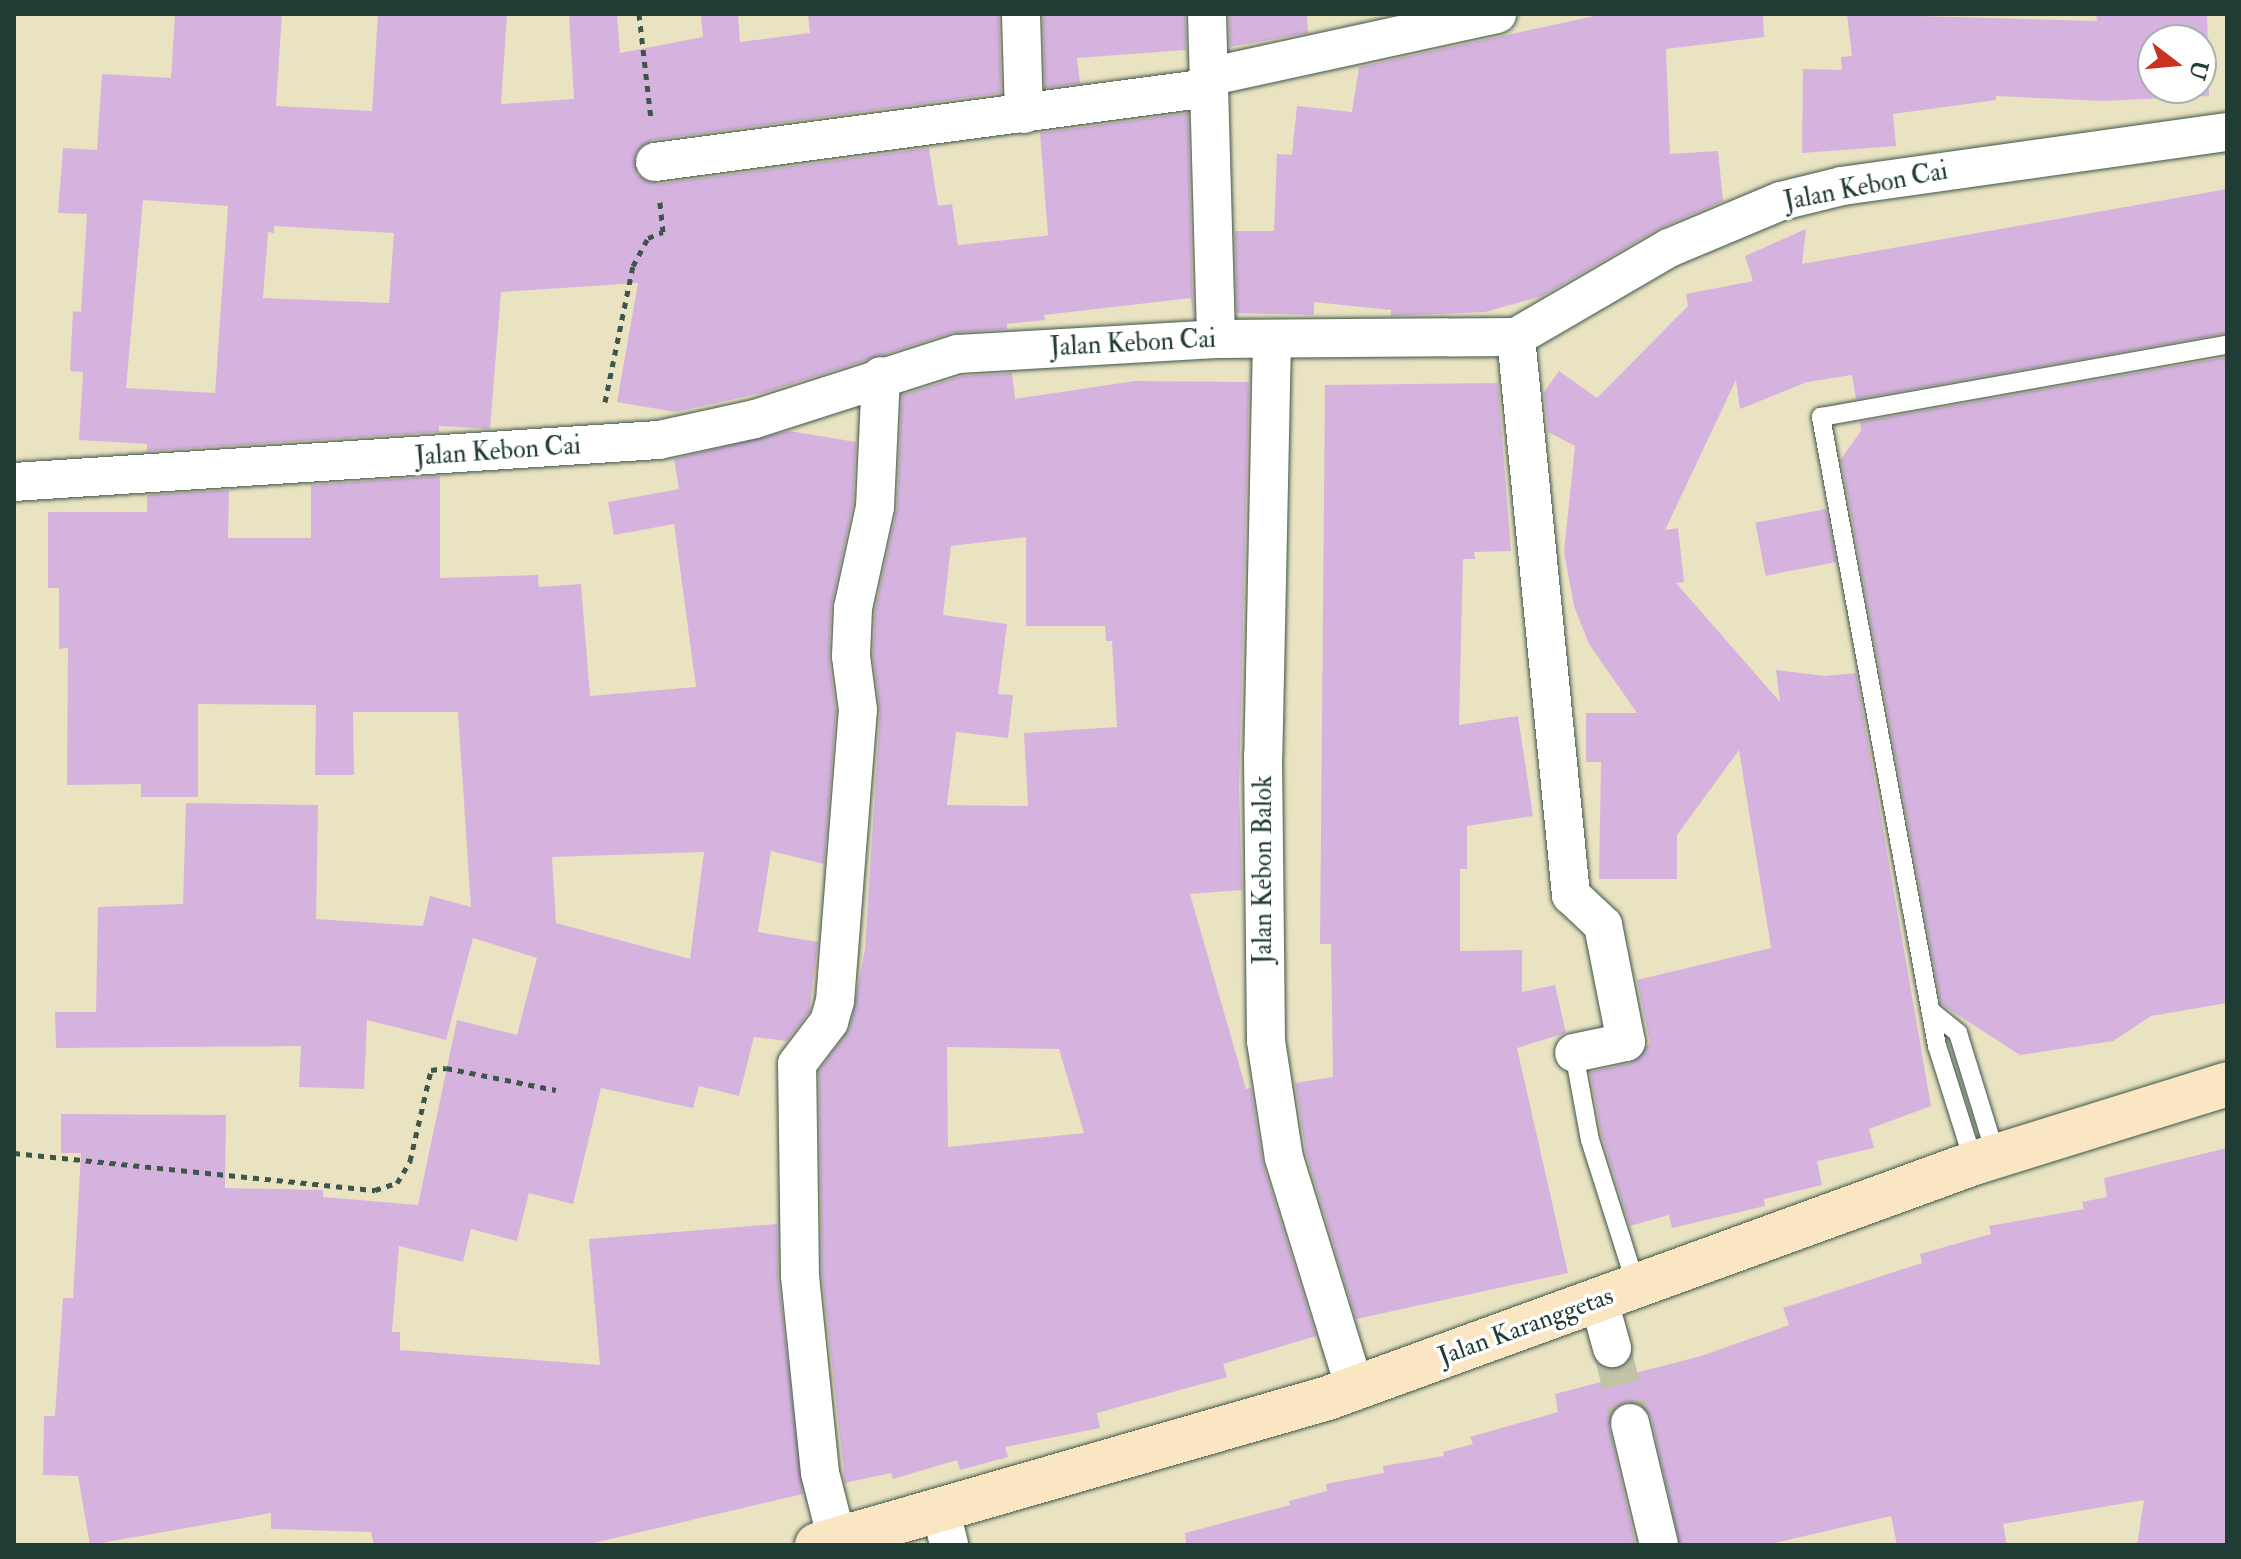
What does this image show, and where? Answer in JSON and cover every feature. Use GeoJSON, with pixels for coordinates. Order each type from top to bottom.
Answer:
{"type":"FeatureCollection","features":[{"type":"Feature","properties":{"kind":"street"},"geometry":{"type":"LineString","coordinates":[[1021,14],[1024,114]]}},
{"type":"Feature","properties":{"kind":"street"},"geometry":{"type":"LineString","coordinates":[[1207,14],[1216,339]]}},
{"type":"Feature","properties":{"kind":"street"},"geometry":{"type":"LineString","coordinates":[[655,162],[853,132],[1024,114],[1208,83],[1448,19],[1497,14]]}},
{"type":"Feature","properties":{"kind":"street","name":"Jalan Kebon Cai"},"geometry":{"type":"LineString","coordinates":[[14,482],[659,440],[755,419],[881,376],[958,354],[1216,339],[1516,337],[1669,248],[1781,201],[1842,186],[2227,132]]}},
{"type":"Feature","properties":{"kind":"street"},"geometry":{"type":"LineString","coordinates":[[1516,337],[1571,895],[1603,925],[1626,1042],[1574,1053]]}},
{"type":"Feature","properties":{"kind":"street","name":"Jalan Kebon Balok"},"geometry":{"type":"LineString","coordinates":[[1272,340],[1263,755],[1266,1041],[1284,1158],[1355,1389]]}},
{"type":"Feature","properties":{"kind":"street"},"geometry":{"type":"LineString","coordinates":[[827,1542],[800,1275],[797,1064],[829,1022],[835,1001],[858,710],[851,656],[853,608],[875,507],[881,376]]}},
{"type":"Feature","properties":{"kind":"street","name":"Jalan Karanggetas"},"geometry":{"type":"LineString","coordinates":[[827,1542],[944,1527],[1355,1389],[1985,1160],[2227,1084]]}},
{"type":"Feature","properties":{"kind":"street"},"geometry":{"type":"LineString","coordinates":[[1612,1348],[1618,1294]]}},
{"type":"Feature","properties":{"kind":"street"},"geometry":{"type":"LineString","coordinates":[[1630,1423],[1659,1545]]}},
{"type":"Feature","properties":{"kind":"lane"},"geometry":{"type":"LineString","coordinates":[[1985,1160],[1958,1033],[1931,1011],[1874,687],[1821,417],[2227,345]]}},
{"type":"Feature","properties":{"kind":"lane"},"geometry":{"type":"LineString","coordinates":[[1574,1053],[1618,1294]]}},
{"type":"Feature","properties":{"kind":"path"},"geometry":{"type":"LineString","coordinates":[[597,446],[633,266],[648,238],[663,232],[639,14]]}},
{"type":"Feature","properties":{"kind":"path"},"geometry":{"type":"LineString","coordinates":[[14,1153],[375,1190],[397,1183],[410,1161],[431,1070],[446,1068],[556,1090]]}},
{"type":"Feature","properties":{"kind":"building"},"geometry":{"type":"Polygon","coordinates":[[[175,14],[282,14],[276,106],[372,111],[378,14],[507,14],[501,104],[574,99],[569,14],[617,14],[620,53],[703,37],[701,14],[738,14],[740,42],[810,33],[808,14],[999,14],[1001,93],[652,140],[635,153],[637,175],[658,184],[929,148],[938,206],[952,204],[958,245],[1044,236],[1048,235],[1040,133],[1188,113],[1193,313],[1191,298],[1044,315],[1045,320],[1007,324],[1007,329],[951,333],[766,392],[676,412],[617,402],[638,283],[501,292],[490,429],[439,426],[439,432],[147,451],[147,444],[79,440],[83,372],[70,371],[73,311],[81,312],[87,214],[58,213],[63,148],[97,150],[102,74],[171,78],[175,14]],[[143,200],[126,388],[215,393],[228,206],[143,200]],[[274,226],[274,233],[268,232],[263,298],[389,303],[394,233],[274,226]]]}},
{"type":"Feature","properties":{"kind":"building"},"geometry":{"type":"Polygon","coordinates":[[[1043,14],[1185,14],[1186,50],[1077,58],[1080,83],[1045,88],[1043,14]]]}},
{"type":"Feature","properties":{"kind":"building"},"geometry":{"type":"Polygon","coordinates":[[[1229,14],[1307,14],[1308,33],[1230,47],[1229,14]]]}},
{"type":"Feature","properties":{"kind":"building"},"geometry":{"type":"Polygon","coordinates":[[[1604,14],[1763,14],[1764,37],[1666,49],[1670,154],[1718,151],[1723,201],[1658,229],[1542,296],[1485,312],[1391,316],[1391,310],[1314,302],[1314,315],[1237,313],[1235,231],[1274,231],[1277,154],[1292,155],[1297,106],[1352,112],[1359,67],[1604,14]]]}},
{"type":"Feature","properties":{"kind":"building"},"geometry":{"type":"Polygon","coordinates":[[[1847,14],[2097,21],[2096,14],[2207,14],[2207,24],[2137,24],[2137,99],[2103,101],[1996,96],[1996,100],[1893,114],[1896,146],[1802,153],[1803,69],[1842,70],[1841,57],[1852,56],[1847,14]]]}},
{"type":"Feature","properties":{"kind":"building"},"geometry":{"type":"Polygon","coordinates":[[[2227,189],[2227,333],[1856,399],[1852,375],[1807,382],[1740,409],[1736,380],[1665,530],[1678,528],[1684,582],[1676,583],[1780,702],[1776,670],[1825,676],[1856,673],[1931,1106],[1869,1129],[1874,1148],[1817,1161],[1822,1185],[1764,1199],[1765,1206],[1672,1228],[1669,1215],[1630,1226],[1602,1137],[1590,1072],[1631,1063],[1650,1043],[1637,980],[1771,948],[1739,750],[1677,835],[1677,879],[1599,879],[1601,762],[1586,762],[1586,713],[1637,713],[1589,644],[1574,606],[1564,552],[1575,446],[1548,432],[1544,392],[1559,371],[1597,398],[1688,306],[1686,294],[1753,281],[1745,256],[1806,229],[1802,264],[2227,189]]]}},
{"type":"Feature","properties":{"kind":"building"},"geometry":{"type":"Polygon","coordinates":[[[2227,357],[2227,1003],[2151,1016],[2113,1041],[2020,1055],[1941,1004],[1841,459],[1861,431],[1860,422],[2227,357]]]}},
{"type":"Feature","properties":{"kind":"building"},"geometry":{"type":"Polygon","coordinates":[[[1012,373],[1015,399],[1135,381],[1249,382],[1239,788],[1242,890],[1190,894],[1246,1089],[1251,1088],[1263,1164],[1316,1336],[1223,1364],[1227,1377],[1097,1413],[1100,1428],[1005,1447],[1008,1457],[960,1470],[957,1460],[893,1479],[891,1473],[845,1483],[822,1274],[819,1071],[850,1028],[865,949],[880,712],[873,655],[875,611],[897,508],[902,395],[962,376],[1012,373]],[[1026,537],[951,546],[943,615],[1007,624],[998,694],[1013,695],[1008,738],[956,732],[947,805],[1028,806],[1024,733],[1117,727],[1112,641],[1106,641],[1105,626],[1026,626],[1026,537]],[[947,1047],[948,1147],[1084,1133],[1059,1049],[947,1047]]]}},
{"type":"Feature","properties":{"kind":"building"},"geometry":{"type":"Polygon","coordinates":[[[1498,383],[1511,551],[1474,552],[1475,559],[1463,559],[1459,725],[1518,716],[1533,816],[1467,826],[1467,869],[1460,869],[1460,951],[1522,950],[1522,992],[1555,985],[1566,1033],[1517,1048],[1568,1273],[1356,1319],[1306,1153],[1295,1083],[1333,1077],[1331,944],[1320,944],[1325,385],[1498,383]]]}},
{"type":"Feature","properties":{"kind":"building"},"geometry":{"type":"Polygon","coordinates":[[[789,431],[856,442],[853,504],[831,607],[829,659],[836,711],[824,864],[771,851],[758,932],[818,942],[809,1012],[787,1041],[754,1037],[739,1096],[699,1086],[693,1108],[601,1088],[573,1204],[529,1193],[517,1241],[471,1229],[463,1262],[399,1246],[392,1332],[400,1332],[400,1350],[600,1365],[589,1239],[777,1224],[778,1277],[803,1494],[585,1545],[374,1545],[371,1532],[271,1529],[271,1513],[90,1545],[78,1476],[43,1475],[44,1416],[55,1416],[63,1298],[73,1298],[81,1153],[61,1153],[61,1114],[226,1115],[225,1188],[323,1190],[323,1197],[418,1205],[457,1020],[517,1035],[537,958],[473,938],[446,1040],[367,1020],[364,1089],[299,1087],[301,1046],[56,1048],[55,1012],[96,1012],[98,907],[183,904],[186,803],[318,805],[316,919],[423,926],[430,896],[471,907],[458,712],[353,712],[354,775],[315,775],[316,705],[198,704],[198,797],[141,797],[141,784],[67,785],[68,648],[59,649],[59,588],[48,588],[48,512],[147,512],[147,495],[229,490],[228,538],[311,538],[311,485],[440,476],[440,578],[538,575],[539,587],[581,584],[590,696],[696,687],[674,524],[614,535],[608,502],[679,489],[674,459],[789,431]],[[704,852],[552,857],[556,923],[690,959],[704,852]]]}},
{"type":"Feature","properties":{"kind":"building"},"geometry":{"type":"Polygon","coordinates":[[[1826,509],[1836,562],[1766,576],[1755,523],[1826,509]]]}},
{"type":"Feature","properties":{"kind":"building"},"geometry":{"type":"Polygon","coordinates":[[[2227,1148],[2227,1545],[2137,1545],[2144,1500],[2003,1524],[2007,1545],[1897,1545],[1891,1516],[1766,1545],[1680,1545],[1651,1417],[1637,1402],[1626,1402],[1614,1408],[1609,1427],[1636,1545],[1186,1545],[1185,1533],[1290,1505],[1289,1501],[1327,1491],[1326,1484],[1384,1473],[1383,1466],[1444,1456],[1443,1452],[1473,1444],[1470,1437],[1558,1412],[1555,1394],[1701,1356],[1789,1325],[1783,1308],[1922,1263],[1920,1254],[1991,1234],[1989,1226],[2084,1209],[2082,1202],[2107,1197],[2104,1178],[2227,1148]]]}},
{"type":"Feature","properties":{"kind":"tunnel"},"geometry":{"type":"LineString","coordinates":[[1612,1348],[1630,1423]]}}]}
